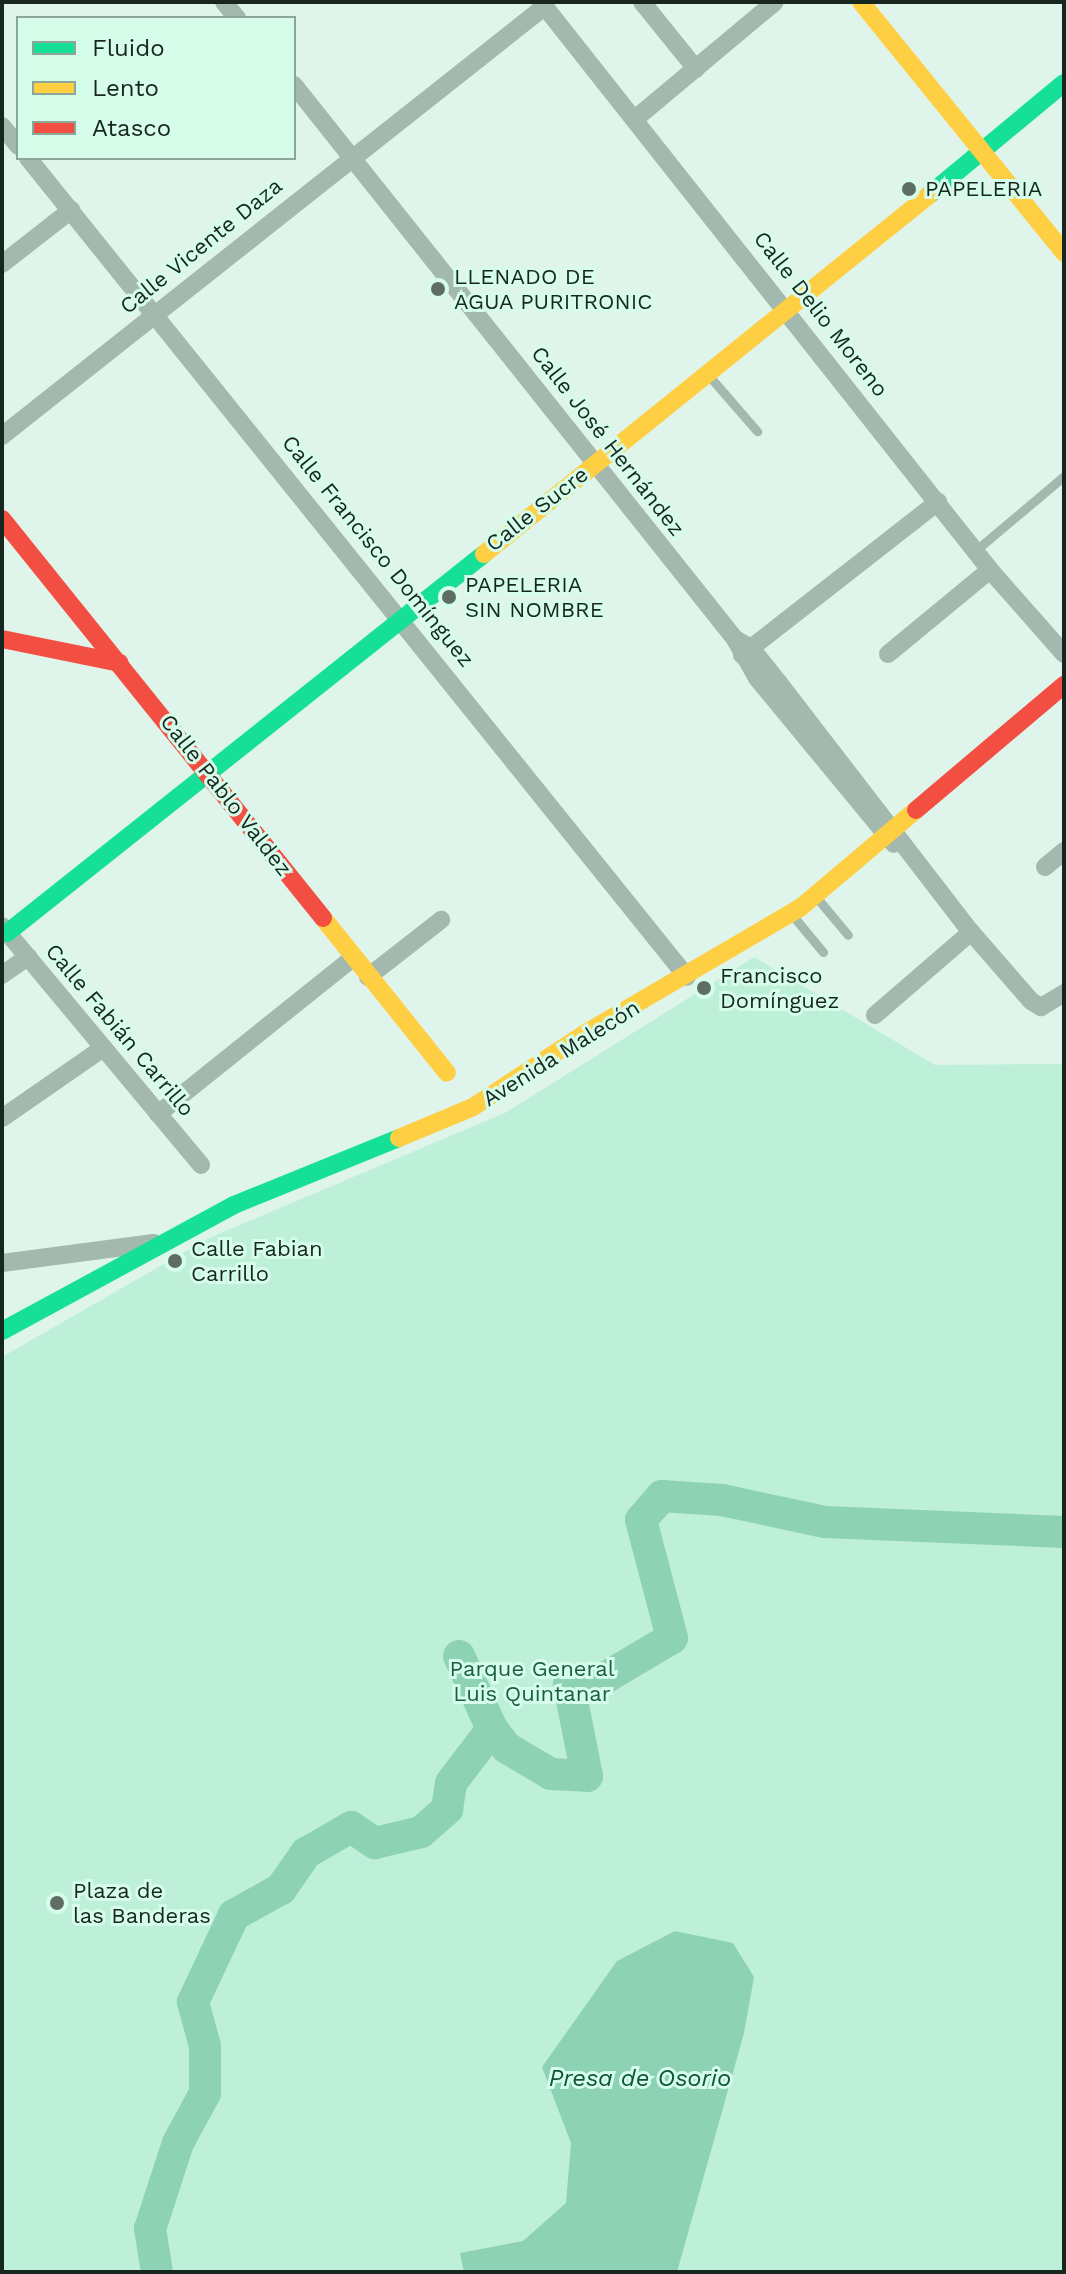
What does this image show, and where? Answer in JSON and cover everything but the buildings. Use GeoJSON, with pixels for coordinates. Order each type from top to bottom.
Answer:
{"type":"FeatureCollection","features":[{"type":"Feature","properties":{"kind":"street"},"geometry":{"type":"LineString","coordinates":[[642,2],[696,69]]}},
{"type":"Feature","properties":{"kind":"street"},"geometry":{"type":"LineString","coordinates":[[635,119],[775,2]]}},
{"type":"Feature","properties":{"kind":"street"},"geometry":{"type":"LineString","coordinates":[[861,2],[1064,253]]}},
{"type":"Feature","properties":{"kind":"street","name":"Calle Delio Moreno"},"geometry":{"type":"LineString","coordinates":[[542,4],[789,311],[990,570],[1064,654]]}},
{"type":"Feature","properties":{"kind":"street","name":"Calle Vicente Daza"},"geometry":{"type":"LineString","coordinates":[[2,436],[542,4]]}},
{"type":"Feature","properties":{"kind":"street","name":"Calle Sucre"},"geometry":{"type":"LineString","coordinates":[[5,929],[789,311],[1064,83]]}},
{"type":"Feature","properties":{"kind":"street","name":"Calle José Hernández"},"geometry":{"type":"LineString","coordinates":[[296,87],[971,932],[1031,1001],[1041,1007],[1064,993]]}},
{"type":"Feature","properties":{"kind":"street"},"geometry":{"type":"LineString","coordinates":[[2,126],[16,144]]}},
{"type":"Feature","properties":{"kind":"street","name":"Calle Francisco Domínguez"},"geometry":{"type":"LineString","coordinates":[[30,160],[400,616],[687,977]]}},
{"type":"Feature","properties":{"kind":"street"},"geometry":{"type":"LineString","coordinates":[[2,264],[71,210]]}},
{"type":"Feature","properties":{"kind":"street"},"geometry":{"type":"LineString","coordinates":[[742,648],[938,502]]}},
{"type":"Feature","properties":{"kind":"street","name":"Calle Pablo Valdez"},"geometry":{"type":"LineString","coordinates":[[2,519],[208,771],[447,1073]]}},
{"type":"Feature","properties":{"kind":"street"},"geometry":{"type":"LineString","coordinates":[[888,654],[990,570]]}},
{"type":"Feature","properties":{"kind":"street"},"geometry":{"type":"LineString","coordinates":[[2,639],[120,663]]}},
{"type":"Feature","properties":{"kind":"street","name":"Avenida Malecón"},"geometry":{"type":"LineString","coordinates":[[3,1329],[156,1243],[234,1205],[473,1107],[584,1034],[687,977],[791,913],[890,834],[1064,685]]}},
{"type":"Feature","properties":{"kind":"street"},"geometry":{"type":"LineString","coordinates":[[1045,867],[1064,851]]}},
{"type":"Feature","properties":{"kind":"street"},"geometry":{"type":"LineString","coordinates":[[368,977],[441,920]]}},
{"type":"Feature","properties":{"kind":"street","name":"Calle Fabián Carrillo"},"geometry":{"type":"LineString","coordinates":[[5,929],[201,1165]]}},
{"type":"Feature","properties":{"kind":"street"},"geometry":{"type":"LineString","coordinates":[[875,1015],[971,932]]}},
{"type":"Feature","properties":{"kind":"street"},"geometry":{"type":"LineString","coordinates":[[2,975],[28,957]]}},
{"type":"Feature","properties":{"kind":"street"},"geometry":{"type":"LineString","coordinates":[[158,1114],[353,958]]}},
{"type":"Feature","properties":{"kind":"street"},"geometry":{"type":"LineString","coordinates":[[2,1118],[103,1048]]}},
{"type":"Feature","properties":{"kind":"street"},"geometry":{"type":"LineString","coordinates":[[2,1263],[156,1243]]}},
{"type":"Feature","properties":{"kind":"lane"},"geometry":{"type":"LineString","coordinates":[[708,375],[757,431]]}},
{"type":"Feature","properties":{"kind":"lane"},"geometry":{"type":"LineString","coordinates":[[975,551],[1064,476]]}},
{"type":"Feature","properties":{"kind":"lane"},"geometry":{"type":"LineString","coordinates":[[815,895],[848,935]]}},
{"type":"Feature","properties":{"kind":"lane"},"geometry":{"type":"LineString","coordinates":[[791,913],[823,952]]}},
{"type":"Feature","properties":{"kind":"green space","name":"Parque General Luis Quintanar"},"geometry":{"type":"Polygon","coordinates":[[[754,957],[935,1065],[1064,1064],[1064,2272],[2,2272],[2,1357],[209,1238],[507,1112],[754,957]]]}},
{"type":"Feature","properties":{"kind":"water","name":"Presa de Osorio"},"geometry":{"type":"Polygon","coordinates":[[[675,1931],[733,1943],[754,1977],[744,2033],[677,2272],[464,2272],[460,2253],[523,2241],[566,2203],[571,2143],[542,2067],[617,1961],[675,1931]]]}},
{"type":"Feature","properties":{"kind":"waterway"},"geometry":{"type":"LineString","coordinates":[[492,1729],[507,1748],[551,1774],[587,1776],[569,1685],[603,1679],[672,1638],[641,1520],[662,1496],[722,1500],[825,1522],[1064,1532]]}},
{"type":"Feature","properties":{"kind":"waterway"},"geometry":{"type":"LineString","coordinates":[[157,2272],[150,2229],[178,2143],[205,2093],[205,2046],[193,2002],[234,1915],[281,1889],[306,1853],[351,1827],[375,1843],[421,1832],[447,1809],[451,1783],[492,1729],[459,1656]]}},
{"type":"Feature","properties":{"kind":"traffic: fast"},"geometry":{"type":"LineString","coordinates":[[929,195],[1064,83]]}},
{"type":"Feature","properties":{"kind":"traffic: fast"},"geometry":{"type":"LineString","coordinates":[[7,933],[484,554]]}},
{"type":"Feature","properties":{"kind":"traffic: fast"},"geometry":{"type":"LineString","coordinates":[[2,1331],[234,1205],[399,1138]]}},
{"type":"Feature","properties":{"kind":"traffic: slow"},"geometry":{"type":"LineString","coordinates":[[861,2],[1064,253]]}},
{"type":"Feature","properties":{"kind":"traffic: slow"},"geometry":{"type":"LineString","coordinates":[[484,554],[929,195]]}},
{"type":"Feature","properties":{"kind":"traffic: slow"},"geometry":{"type":"LineString","coordinates":[[399,1138],[473,1107],[584,1034],[800,908],[916,810]]}},
{"type":"Feature","properties":{"kind":"traffic: slow"},"geometry":{"type":"LineString","coordinates":[[323,918],[447,1073]]}},
{"type":"Feature","properties":{"kind":"traffic: jam"},"geometry":{"type":"LineString","coordinates":[[2,519],[323,918]]}},
{"type":"Feature","properties":{"kind":"traffic: jam"},"geometry":{"type":"LineString","coordinates":[[2,639],[120,663]]}},
{"type":"Feature","properties":{"kind":"traffic: jam"},"geometry":{"type":"LineString","coordinates":[[916,810],[1064,685]]}},
{"type":"Feature","properties":{"kind":"place","name":"PAPELERIA"},"geometry":{"type":"Point","coordinates":[909,189]}},
{"type":"Feature","properties":{"kind":"place","name":"LLENADO DE AGUA PURITRONIC"},"geometry":{"type":"Point","coordinates":[438,289]}},
{"type":"Feature","properties":{"kind":"place","name":"PAPELERIA SIN NOMBRE"},"geometry":{"type":"Point","coordinates":[449,597]}},
{"type":"Feature","properties":{"kind":"place","name":"Francisco Domínguez"},"geometry":{"type":"Point","coordinates":[704,988]}},
{"type":"Feature","properties":{"kind":"place","name":"Calle Fabian Carrillo"},"geometry":{"type":"Point","coordinates":[175,1261]}},
{"type":"Feature","properties":{"kind":"place","name":"Plaza de las Banderas"},"geometry":{"type":"Point","coordinates":[57,1903]}}]}
